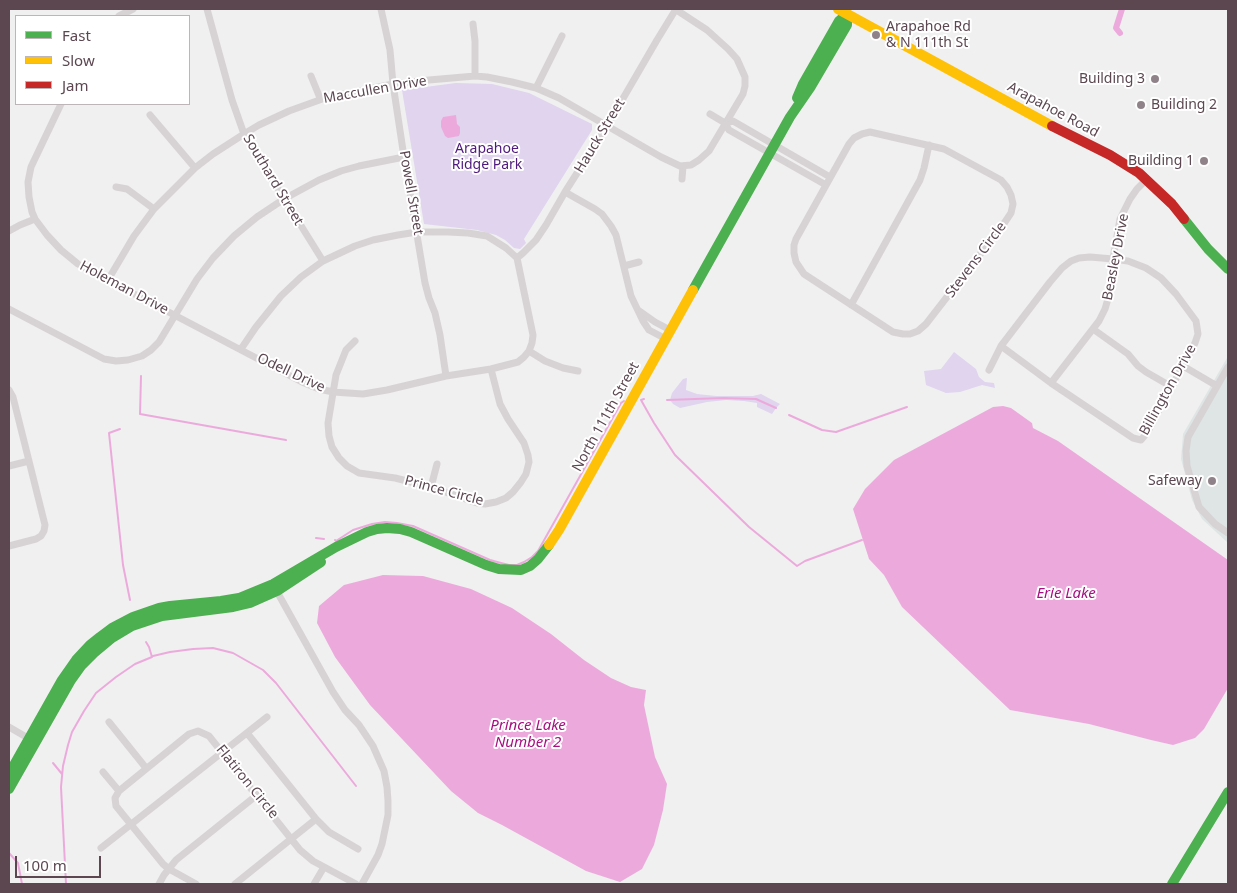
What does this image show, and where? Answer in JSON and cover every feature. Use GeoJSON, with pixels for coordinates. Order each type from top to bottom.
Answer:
{"type":"FeatureCollection","features":[{"type":"Feature","properties":{"kind":"street"},"geometry":{"type":"LineString","coordinates":[[121,15],[134,9]]}},
{"type":"Feature","properties":{"kind":"street","name":"Southard Street"},"geometry":{"type":"LineString","coordinates":[[207,9],[232,100],[244,134],[323,261]]}},
{"type":"Feature","properties":{"kind":"street","name":"Powell Street"},"geometry":{"type":"LineString","coordinates":[[381,9],[390,50],[393,84],[425,283],[435,313],[446,376]]}},
{"type":"Feature","properties":{"kind":"street"},"geometry":{"type":"LineString","coordinates":[[676,9],[707,30],[728,49],[737,60],[745,77],[745,86],[742,94],[709,151],[691,165],[684,166],[682,179]]}},
{"type":"Feature","properties":{"kind":"street","name":"Hauck Street"},"geometry":{"type":"LineString","coordinates":[[516,258],[524,253],[536,240],[546,225],[676,9]]}},
{"type":"Feature","properties":{"kind":"street","name":"North 111th Street"},"geometry":{"type":"LineString","coordinates":[[32,740],[71,666],[90,645],[112,628],[133,617],[160,608],[238,598],[275,587],[336,547],[377,529],[400,529],[499,569],[521,570],[530,566],[542,554],[559,530],[790,117],[803,84],[845,10]]}},
{"type":"Feature","properties":{"kind":"street","name":"Arapahoe Road"},"geometry":{"type":"LineString","coordinates":[[845,10],[1139,173],[1176,208],[1208,249],[1228,270]]}},
{"type":"Feature","properties":{"kind":"street"},"geometry":{"type":"LineString","coordinates":[[473,24],[476,41],[475,76]]}},
{"type":"Feature","properties":{"kind":"street"},"geometry":{"type":"LineString","coordinates":[[536,88],[562,36]]}},
{"type":"Feature","properties":{"kind":"street"},"geometry":{"type":"LineString","coordinates":[[311,76],[320,98]]}},
{"type":"Feature","properties":{"kind":"street","name":"Maccullen Drive"},"geometry":{"type":"LineString","coordinates":[[108,280],[134,236],[154,209],[195,168],[244,134],[289,111],[320,98],[393,84],[475,76],[488,77],[536,88],[559,98],[666,159],[684,166]]}},
{"type":"Feature","properties":{"kind":"street","name":"Holeman Drive"},"geometry":{"type":"LineString","coordinates":[[61,105],[30,167],[29,197],[35,218],[61,250],[78,264],[175,315]]}},
{"type":"Feature","properties":{"kind":"street"},"geometry":{"type":"LineString","coordinates":[[710,114],[725,122],[734,121],[826,185]]}},
{"type":"Feature","properties":{"kind":"street"},"geometry":{"type":"LineString","coordinates":[[150,115],[195,168]]}},
{"type":"Feature","properties":{"kind":"street","name":"Stevens Circle"},"geometry":{"type":"LineString","coordinates":[[870,132],[944,149],[1001,180],[1011,195],[1011,213],[926,324],[918,331],[903,334],[893,332],[804,274],[796,262],[794,253],[796,238],[830,177],[848,144],[854,138],[870,132]]}},
{"type":"Feature","properties":{"kind":"street"},"geometry":{"type":"LineString","coordinates":[[851,305],[920,180],[929,145]]}},
{"type":"Feature","properties":{"kind":"street"},"geometry":{"type":"LineString","coordinates":[[772,149],[830,177]]}},
{"type":"Feature","properties":{"kind":"street"},"geometry":{"type":"LineString","coordinates":[[9,310],[104,359],[116,361],[142,356],[159,342],[197,279],[213,258],[234,236],[257,217],[284,199],[319,180],[341,171],[404,157]]}},
{"type":"Feature","properties":{"kind":"street","name":"Beasley Drive"},"geometry":{"type":"LineString","coordinates":[[1051,383],[1100,321],[1108,301],[1120,219],[1137,188],[1146,180]]}},
{"type":"Feature","properties":{"kind":"street"},"geometry":{"type":"LineString","coordinates":[[116,187],[127,189],[154,209]]}},
{"type":"Feature","properties":{"kind":"street"},"geometry":{"type":"LineString","coordinates":[[565,192],[602,214],[616,236],[631,296],[638,310],[655,322],[668,335]]}},
{"type":"Feature","properties":{"kind":"street"},"geometry":{"type":"LineString","coordinates":[[9,231],[35,218]]}},
{"type":"Feature","properties":{"kind":"street"},"geometry":{"type":"LineString","coordinates":[[241,350],[256,327],[281,296],[301,277],[323,261],[355,246],[398,235],[417,232],[468,233],[487,236],[506,248],[516,258],[533,335],[529,351],[545,361],[578,371]]}},
{"type":"Feature","properties":{"kind":"street","name":"Billington Drive"},"geometry":{"type":"LineString","coordinates":[[989,370],[1001,346],[1062,268],[1071,261],[1080,258],[1113,259],[1146,268],[1161,278],[1176,294],[1196,321],[1198,334],[1195,343],[1147,433],[1141,440],[1133,438],[1051,383]]}},
{"type":"Feature","properties":{"kind":"street"},"geometry":{"type":"LineString","coordinates":[[624,266],[639,262]]}},
{"type":"Feature","properties":{"kind":"street","name":"Odell Drive"},"geometry":{"type":"LineString","coordinates":[[175,315],[302,382],[333,392],[363,394],[446,376],[491,369],[518,362],[529,351]]}},
{"type":"Feature","properties":{"kind":"street"},"geometry":{"type":"LineString","coordinates":[[1093,329],[1128,354],[1146,372],[1172,387]]}},
{"type":"Feature","properties":{"kind":"street","name":"Prince Circle"},"geometry":{"type":"LineString","coordinates":[[355,341],[346,350],[336,375],[328,424],[332,447],[338,458],[359,473],[395,478],[485,504],[506,498],[513,492],[526,474],[529,462],[524,443],[500,404],[491,369]]}},
{"type":"Feature","properties":{"kind":"street"},"geometry":{"type":"LineString","coordinates":[[1001,346],[1051,383]]}},
{"type":"Feature","properties":{"kind":"street"},"geometry":{"type":"LineString","coordinates":[[1183,366],[1217,386]]}},
{"type":"Feature","properties":{"kind":"street"},"geometry":{"type":"LineString","coordinates":[[1228,367],[1188,437],[1186,451],[1199,507],[1215,524],[1228,533]]}},
{"type":"Feature","properties":{"kind":"street"},"geometry":{"type":"LineString","coordinates":[[9,390],[13,397],[45,525],[41,536],[36,539],[9,546]]}},
{"type":"Feature","properties":{"kind":"street"},"geometry":{"type":"LineString","coordinates":[[9,466],[29,461]]}},
{"type":"Feature","properties":{"kind":"street"},"geometry":{"type":"LineString","coordinates":[[431,487],[437,464]]}},
{"type":"Feature","properties":{"kind":"street"},"geometry":{"type":"LineString","coordinates":[[275,587],[333,692],[373,746],[384,771],[387,787],[388,815],[378,856],[362,884]]}},
{"type":"Feature","properties":{"kind":"street"},"geometry":{"type":"LineString","coordinates":[[101,848],[267,717]]}},
{"type":"Feature","properties":{"kind":"street"},"geometry":{"type":"LineString","coordinates":[[109,722],[146,768]]}},
{"type":"Feature","properties":{"kind":"street"},"geometry":{"type":"LineString","coordinates":[[9,727],[32,740]]}},
{"type":"Feature","properties":{"kind":"street","name":"Flatiron Circle"},"geometry":{"type":"LineString","coordinates":[[119,790],[190,734],[198,731],[209,736],[300,850],[313,861],[356,884]]}},
{"type":"Feature","properties":{"kind":"street"},"geometry":{"type":"LineString","coordinates":[[247,732],[316,820],[328,832],[358,849]]}},
{"type":"Feature","properties":{"kind":"street"},"geometry":{"type":"LineString","coordinates":[[9,774],[32,740]]}},
{"type":"Feature","properties":{"kind":"street"},"geometry":{"type":"LineString","coordinates":[[9,790],[32,740]]}},
{"type":"Feature","properties":{"kind":"street"},"geometry":{"type":"LineString","coordinates":[[103,772],[119,790],[115,798],[116,806],[162,864],[196,884]]}},
{"type":"Feature","properties":{"kind":"street"},"geometry":{"type":"LineString","coordinates":[[1172,884],[1228,792]]}},
{"type":"Feature","properties":{"kind":"street"},"geometry":{"type":"LineString","coordinates":[[159,884],[176,860],[257,795]]}},
{"type":"Feature","properties":{"kind":"street"},"geometry":{"type":"LineString","coordinates":[[235,884],[316,820]]}},
{"type":"Feature","properties":{"kind":"street"},"geometry":{"type":"LineString","coordinates":[[314,884],[324,867]]}},
{"type":"Feature","properties":{"kind":"shaded area"},"geometry":{"type":"Polygon","coordinates":[[[1227,358],[1228,543],[1202,519],[1192,500],[1181,459],[1183,434],[1227,358]]]}},
{"type":"Feature","properties":{"kind":"green space","name":"Arapahoe Ridge Park"},"geometry":{"type":"Polygon","coordinates":[[[456,83],[492,84],[529,93],[592,124],[592,130],[524,239],[526,243],[520,249],[514,248],[496,235],[477,230],[424,224],[402,90],[456,83]]]}},
{"type":"Feature","properties":{"kind":"green space"},"geometry":{"type":"Polygon","coordinates":[[[954,352],[976,369],[979,377],[985,382],[994,383],[995,388],[982,385],[960,392],[946,393],[926,385],[924,371],[941,369],[954,352]]]}},
{"type":"Feature","properties":{"kind":"green space"},"geometry":{"type":"Polygon","coordinates":[[[687,378],[686,390],[697,394],[753,396],[761,394],[780,404],[772,414],[757,407],[757,403],[744,401],[707,402],[680,408],[670,400],[672,393],[683,379],[687,378]]]}},
{"type":"Feature","properties":{"kind":"water"},"geometry":{"type":"Polygon","coordinates":[[[456,115],[457,124],[460,127],[459,136],[448,138],[441,127],[441,121],[443,117],[456,115]]]}},
{"type":"Feature","properties":{"kind":"water","name":"Erie Lake"},"geometry":{"type":"Polygon","coordinates":[[[1003,406],[1011,408],[1032,423],[1033,428],[1058,441],[1228,560],[1228,688],[1204,729],[1195,738],[1173,745],[1089,724],[1010,710],[902,607],[884,575],[869,559],[853,509],[865,489],[894,460],[993,407],[1003,406]]]}},
{"type":"Feature","properties":{"kind":"water","name":"Prince Lake Number 2"},"geometry":{"type":"Polygon","coordinates":[[[383,575],[423,576],[471,589],[512,608],[611,678],[631,687],[646,690],[644,705],[655,757],[667,784],[663,810],[654,845],[642,869],[620,882],[586,871],[478,813],[451,791],[370,705],[335,657],[317,623],[319,606],[344,585],[383,575]]]}},
{"type":"Feature","properties":{"kind":"waterway"},"geometry":{"type":"LineString","coordinates":[[1120,33],[1116,28],[1122,9]]}},
{"type":"Feature","properties":{"kind":"waterway"},"geometry":{"type":"LineString","coordinates":[[141,376],[140,414],[286,440]]}},
{"type":"Feature","properties":{"kind":"waterway"},"geometry":{"type":"LineString","coordinates":[[644,399],[641,400],[675,455],[749,527],[797,566],[805,561],[862,540]]}},
{"type":"Feature","properties":{"kind":"waterway"},"geometry":{"type":"LineString","coordinates":[[667,400],[756,399],[776,408]]}},
{"type":"Feature","properties":{"kind":"waterway"},"geometry":{"type":"LineString","coordinates":[[335,540],[353,530],[372,524],[397,523],[413,526],[490,560],[509,565],[517,565],[524,562],[538,551],[621,403],[624,401]]}},
{"type":"Feature","properties":{"kind":"waterway"},"geometry":{"type":"LineString","coordinates":[[789,415],[822,430],[836,432],[907,407]]}},
{"type":"Feature","properties":{"kind":"waterway"},"geometry":{"type":"LineString","coordinates":[[120,429],[109,433],[123,565],[130,600]]}},
{"type":"Feature","properties":{"kind":"waterway"},"geometry":{"type":"LineString","coordinates":[[316,538],[324,539]]}},
{"type":"Feature","properties":{"kind":"waterway"},"geometry":{"type":"LineString","coordinates":[[66,884],[61,787],[63,766],[72,732],[96,693],[135,664],[152,657],[146,642]]}},
{"type":"Feature","properties":{"kind":"waterway"},"geometry":{"type":"LineString","coordinates":[[153,656],[170,652],[213,648],[233,653],[263,670],[276,683],[356,786]]}},
{"type":"Feature","properties":{"kind":"waterway"},"geometry":{"type":"LineString","coordinates":[[53,763],[62,774]]}},
{"type":"Feature","properties":{"kind":"waterway"},"geometry":{"type":"LineString","coordinates":[[9,853],[18,863],[22,884]]}},
{"type":"Feature","properties":{"kind":"traffic: fast"},"geometry":{"type":"LineString","coordinates":[[797,98],[839,21],[847,14]]}},
{"type":"Feature","properties":{"kind":"traffic: fast"},"geometry":{"type":"LineString","coordinates":[[693,290],[790,117],[810,88],[847,25],[847,14]]}},
{"type":"Feature","properties":{"kind":"traffic: fast"},"geometry":{"type":"LineString","coordinates":[[1184,219],[1208,249],[1228,269]]}},
{"type":"Feature","properties":{"kind":"traffic: fast"},"geometry":{"type":"LineString","coordinates":[[9,774],[62,680],[76,660],[100,637],[133,617],[170,606],[239,598],[273,584],[336,547],[377,529],[400,529],[411,532],[499,569],[521,570],[530,566],[549,545]]}},
{"type":"Feature","properties":{"kind":"traffic: fast"},"geometry":{"type":"LineString","coordinates":[[9,789],[71,680],[81,666],[112,638],[132,626],[162,616],[250,603],[277,591],[321,562]]}},
{"type":"Feature","properties":{"kind":"traffic: fast"},"geometry":{"type":"LineString","coordinates":[[1172,884],[1228,792]]}},
{"type":"Feature","properties":{"kind":"traffic: slow"},"geometry":{"type":"LineString","coordinates":[[838,9],[1052,126]]}},
{"type":"Feature","properties":{"kind":"traffic: slow"},"geometry":{"type":"LineString","coordinates":[[549,545],[693,290]]}},
{"type":"Feature","properties":{"kind":"traffic: jam"},"geometry":{"type":"LineString","coordinates":[[1052,126],[1110,155],[1139,173],[1172,204],[1184,219]]}},
{"type":"Feature","properties":{"kind":"place","name":"Arapahoe Rd & N 111th St"},"geometry":{"type":"Point","coordinates":[876,35]}},
{"type":"Feature","properties":{"kind":"place","name":"Building 3"},"geometry":{"type":"Point","coordinates":[1155,79]}},
{"type":"Feature","properties":{"kind":"place","name":"Building 2"},"geometry":{"type":"Point","coordinates":[1141,105]}},
{"type":"Feature","properties":{"kind":"place","name":"Building 1"},"geometry":{"type":"Point","coordinates":[1204,161]}},
{"type":"Feature","properties":{"kind":"place","name":"Safeway"},"geometry":{"type":"Point","coordinates":[1212,481]}}]}
